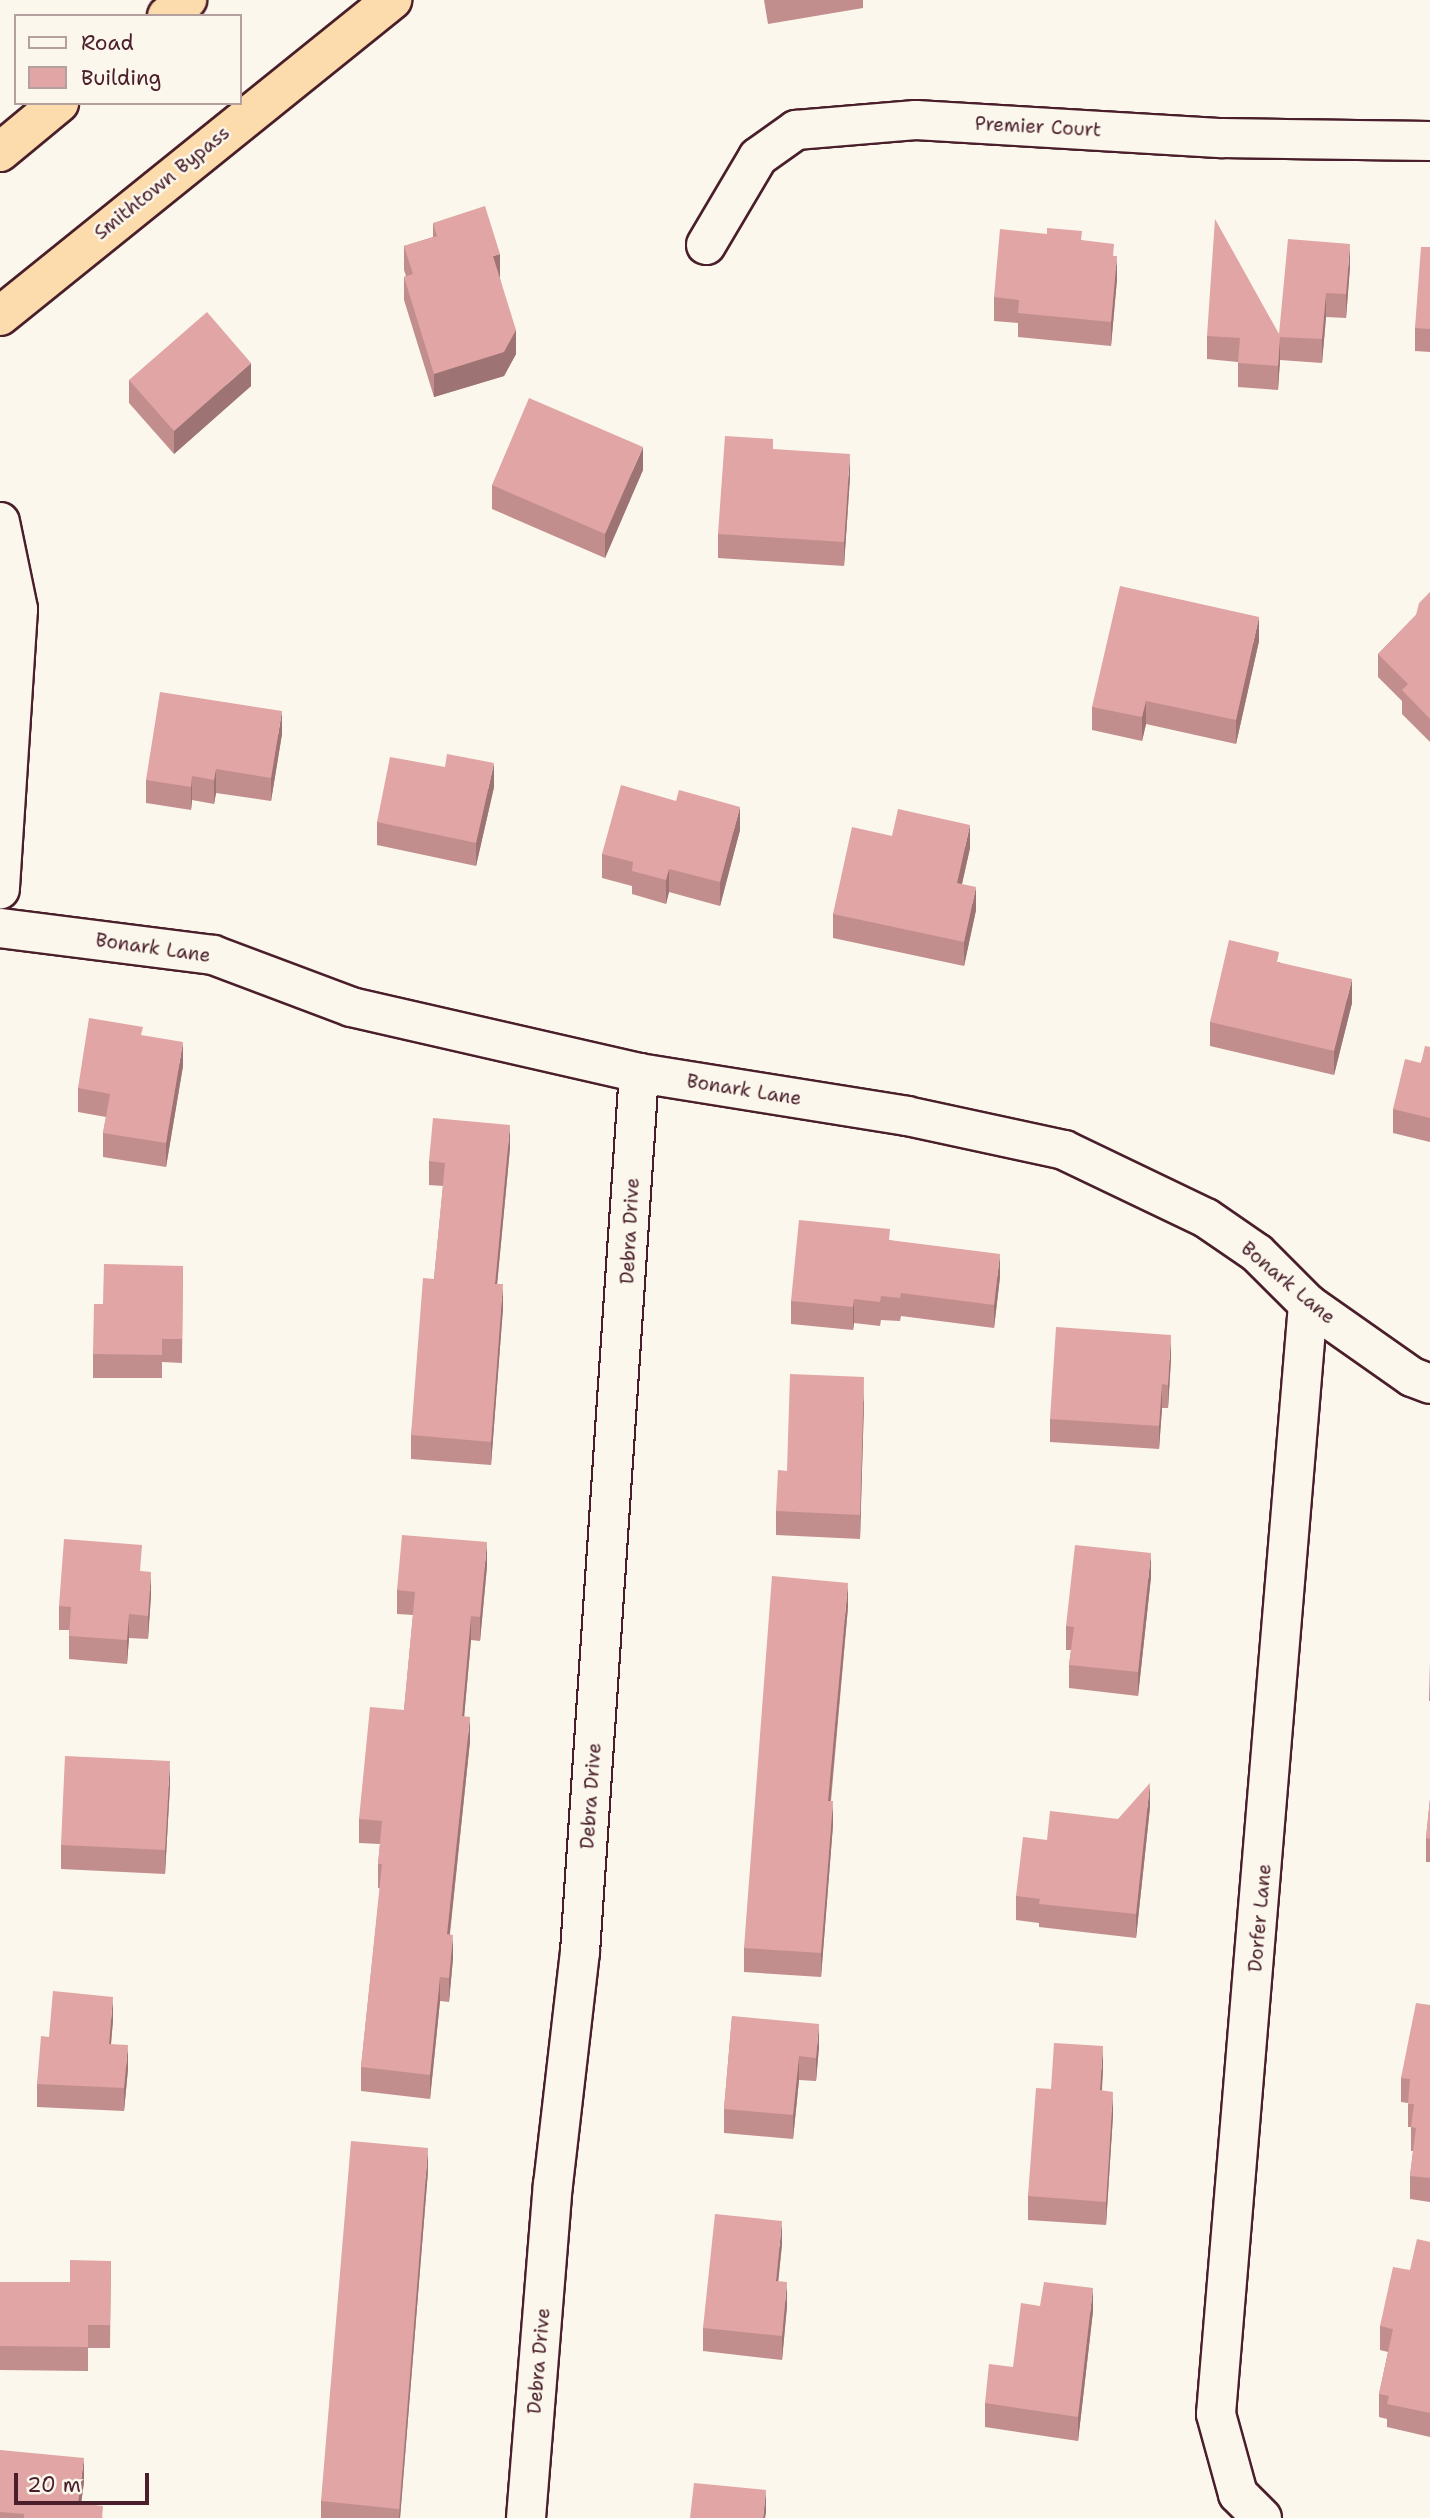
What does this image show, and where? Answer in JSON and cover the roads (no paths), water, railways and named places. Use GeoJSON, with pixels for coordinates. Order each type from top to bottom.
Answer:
{"type":"FeatureCollection","features":[{"type":"Feature","properties":{"kind":"highway"},"geometry":{"type":"LineString","coordinates":[[170,14],[187,0]]}},
{"type":"Feature","properties":{"kind":"highway","name":"Smithtown Bypass"},"geometry":{"type":"LineString","coordinates":[[0,316],[391,0]]}},
{"type":"Feature","properties":{"kind":"highway"},"geometry":{"type":"LineString","coordinates":[[0,152],[57,105]]}},
{"type":"Feature","properties":{"kind":"street","name":"Premier Court"},"geometry":{"type":"LineString","coordinates":[[706,245],[758,157],[796,130],[916,120],[1222,138],[1430,141]]}},
{"type":"Feature","properties":{"kind":"street"},"geometry":{"type":"LineString","coordinates":[[0,522],[18,609],[0,889]]}},
{"type":"Feature","properties":{"kind":"street","name":"Bonark Lane"},"geometry":{"type":"LineString","coordinates":[[0,928],[213,955],[351,1007],[639,1073],[907,1116],[1064,1150],[1206,1218],[1257,1253],[1308,1304],[1412,1377],[1430,1384]]}},
{"type":"Feature","properties":{"kind":"street","name":"Debra Drive"},"geometry":{"type":"LineString","coordinates":[[526,2518],[554,2185],[580,1952],[639,1073]]}},
{"type":"Feature","properties":{"kind":"street","name":"Dorfer Lane"},"geometry":{"type":"LineString","coordinates":[[1262,2518],[1238,2494],[1216,2414],[1308,1304]]}}]}
